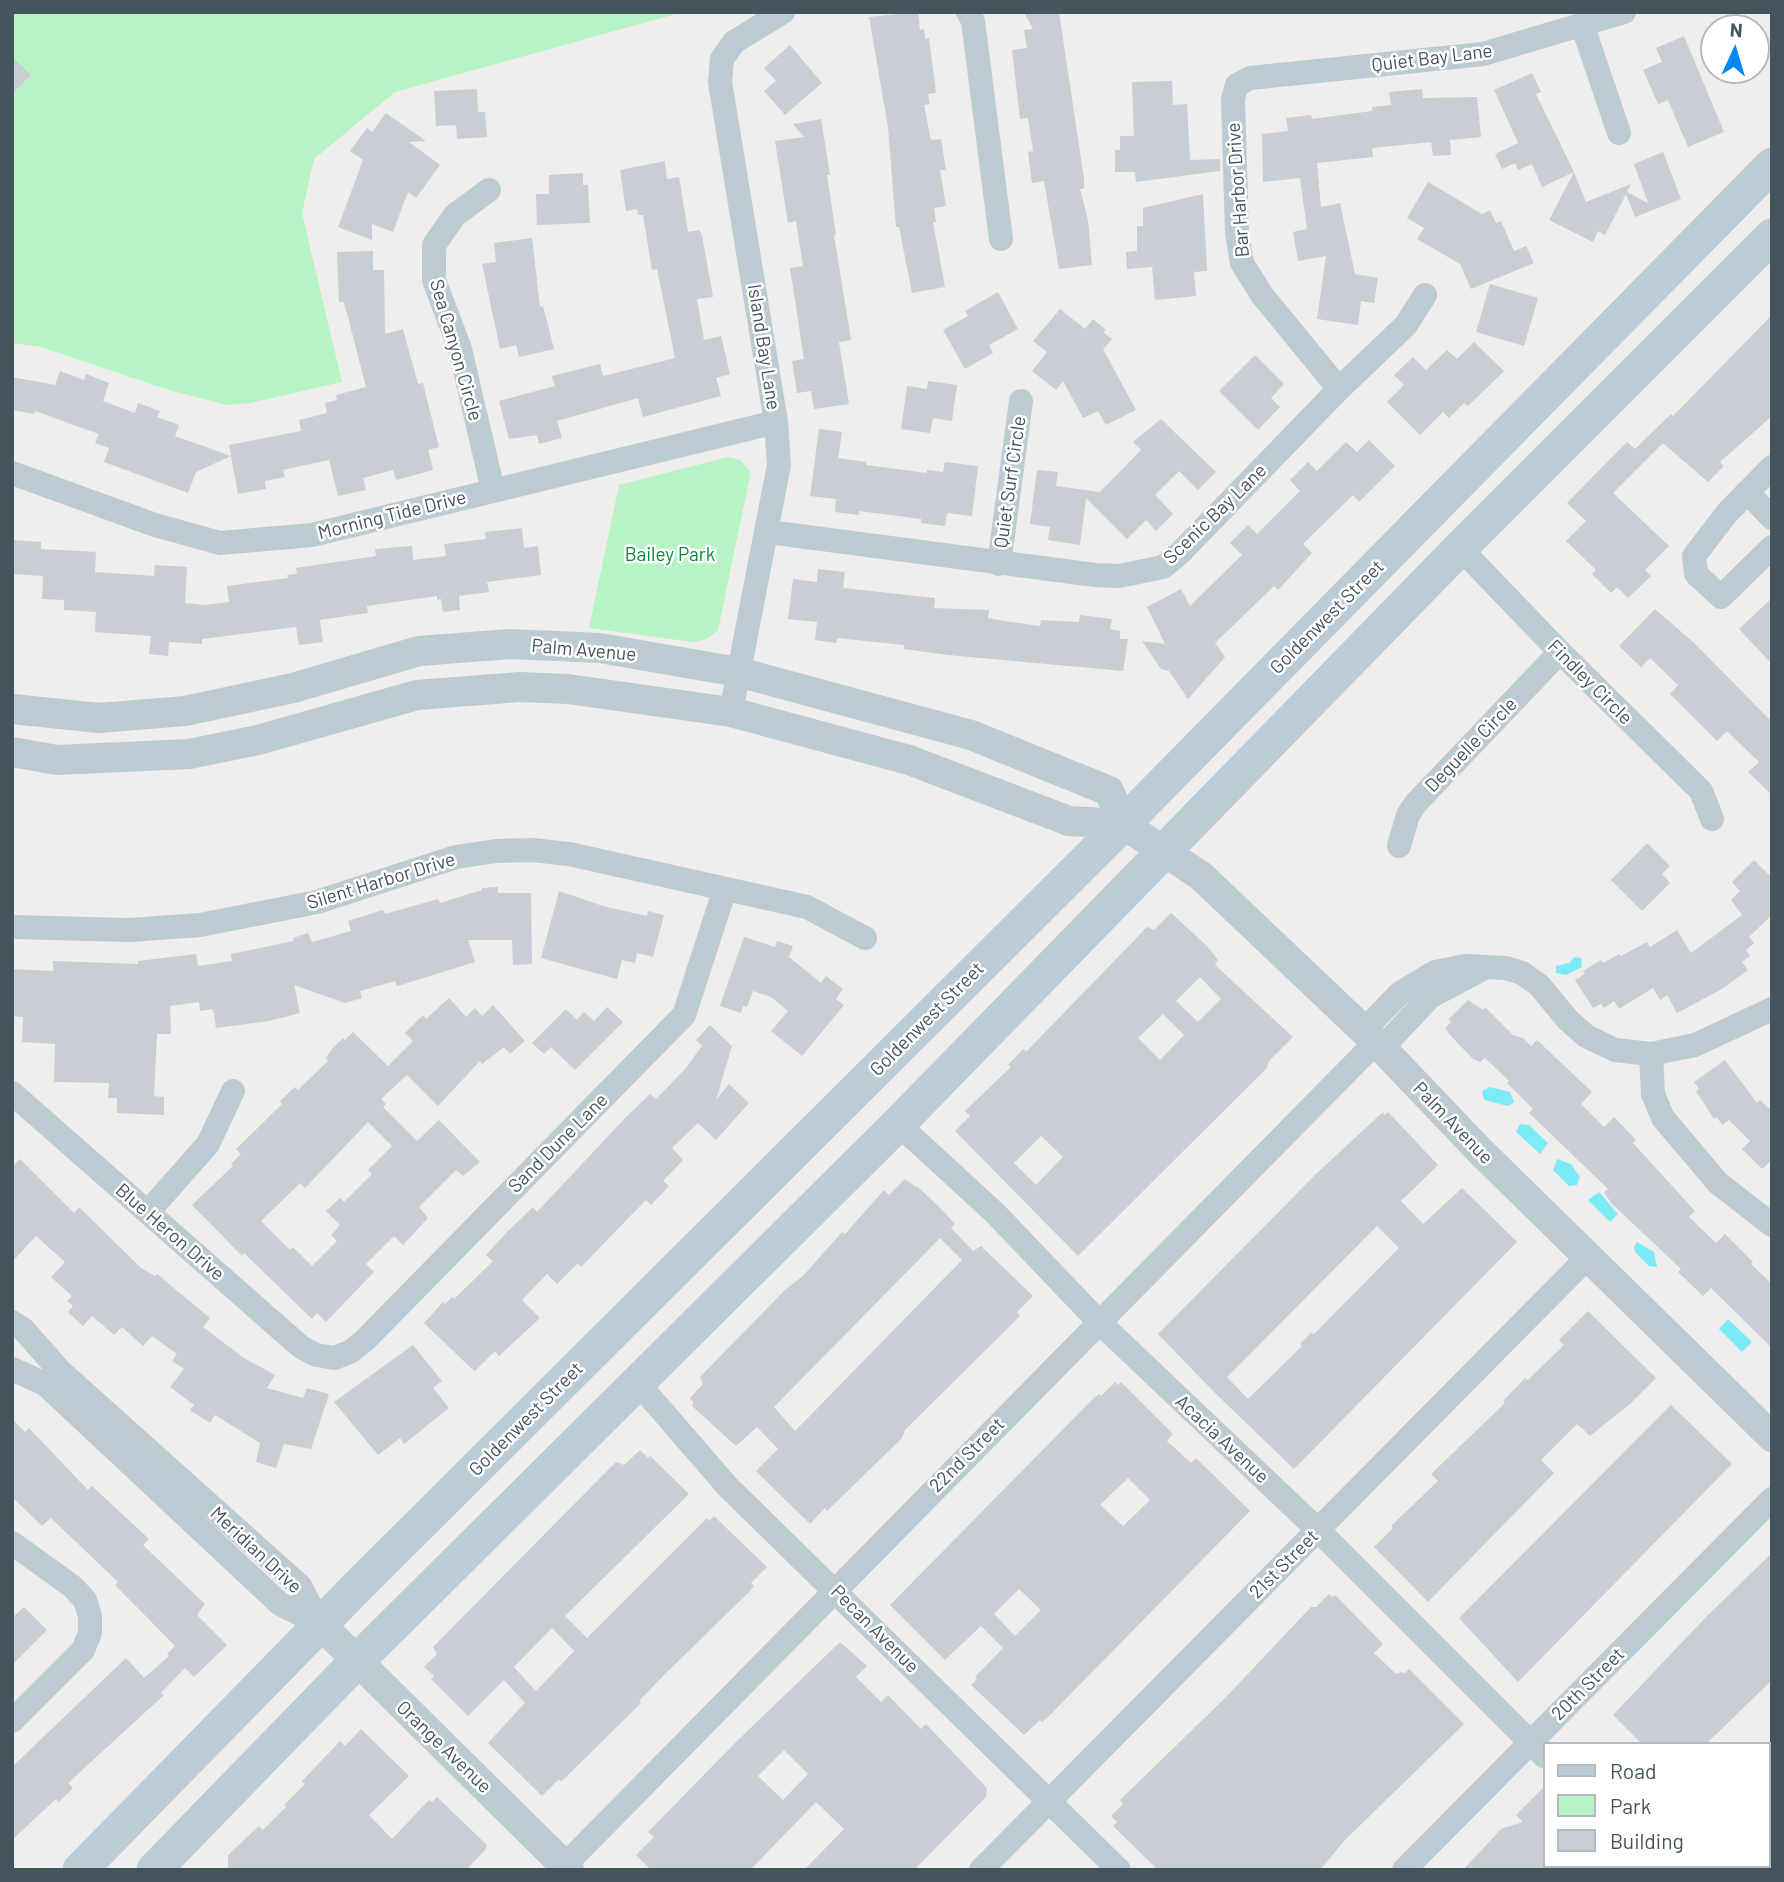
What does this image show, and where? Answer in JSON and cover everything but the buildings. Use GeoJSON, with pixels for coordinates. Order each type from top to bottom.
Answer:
{"type":"FeatureCollection","features":[{"type":"Feature","properties":{"kind":"main road","name":"Goldenwest Street"},"geometry":{"type":"LineString","coordinates":[[80,1870],[320,1624],[1123,824],[1772,165]]}},
{"type":"Feature","properties":{"kind":"main road"},"geometry":{"type":"LineString","coordinates":[[155,1870],[356,1662],[898,1124],[1460,548],[1772,236]]}},
{"type":"Feature","properties":{"kind":"street","name":"Island Bay Lane"},"geometry":{"type":"LineString","coordinates":[[731,712],[769,531],[779,465],[776,422],[720,82],[722,59],[734,42],[783,12]]}},
{"type":"Feature","properties":{"kind":"street"},"geometry":{"type":"LineString","coordinates":[[968,12],[973,21],[1001,239]]}},
{"type":"Feature","properties":{"kind":"street","name":"Quiet Bay Lane"},"geometry":{"type":"LineString","coordinates":[[1237,85],[1250,78],[1483,54],[1583,27],[1625,12]]}},
{"type":"Feature","properties":{"kind":"street"},"geometry":{"type":"LineString","coordinates":[[1583,27],[1619,133]]}},
{"type":"Feature","properties":{"kind":"street","name":"Bar Harbor Drive"},"geometry":{"type":"LineString","coordinates":[[1237,85],[1233,99],[1237,233],[1242,263],[1262,295],[1339,389]]}},
{"type":"Feature","properties":{"kind":"street","name":"Sea Canyon Circle"},"geometry":{"type":"LineString","coordinates":[[489,190],[455,215],[434,245],[433,280],[460,349],[494,490]]}},
{"type":"Feature","properties":{"kind":"street","name":"Scenic Bay Lane"},"geometry":{"type":"LineString","coordinates":[[769,531],[999,564],[1119,576],[1163,566],[1181,552],[1339,389],[1406,325],[1426,295]]}},
{"type":"Feature","properties":{"kind":"street","name":"Quiet Surf Circle"},"geometry":{"type":"LineString","coordinates":[[999,564],[1021,401]]}},
{"type":"Feature","properties":{"kind":"street","name":"Morning Tide Drive"},"geometry":{"type":"LineString","coordinates":[[12,473],[155,525],[220,544],[312,535],[776,422]]}},
{"type":"Feature","properties":{"kind":"street"},"geometry":{"type":"LineString","coordinates":[[1772,467],[1747,492],[1694,556],[1696,574],[1721,597],[1772,547]]}},
{"type":"Feature","properties":{"kind":"street"},"geometry":{"type":"LineString","coordinates":[[1747,492],[1772,518]]}},
{"type":"Feature","properties":{"kind":"street","name":"Findley Circle"},"geometry":{"type":"LineString","coordinates":[[1460,548],[1560,652],[1701,791],[1712,820]]}},
{"type":"Feature","properties":{"kind":"street","name":"Palm Avenue"},"geometry":{"type":"LineString","coordinates":[[12,709],[99,718],[185,711],[293,688],[419,651],[510,644],[600,648],[738,672],[847,699],[971,735],[1109,791],[1123,824],[1195,871],[1374,1040],[1481,1152],[1772,1437]]}},
{"type":"Feature","properties":{"kind":"street","name":"Deguelle Circle"},"geometry":{"type":"LineString","coordinates":[[1399,846],[1408,815],[1416,803],[1560,652]]}},
{"type":"Feature","properties":{"kind":"street"},"geometry":{"type":"LineString","coordinates":[[12,752],[57,760],[189,754],[258,740],[417,695],[520,687],[568,690],[731,712],[909,760],[1069,821],[1123,824]]}},
{"type":"Feature","properties":{"kind":"street","name":"Silent Harbor Drive"},"geometry":{"type":"LineString","coordinates":[[12,927],[130,930],[200,925],[317,902],[456,857],[496,851],[569,854],[807,907],[865,938]]}},
{"type":"Feature","properties":{"kind":"street","name":"Sand Dune Lane"},"geometry":{"type":"LineString","coordinates":[[334,1358],[350,1352],[365,1339],[684,1015],[725,889]]}},
{"type":"Feature","properties":{"kind":"street","name":"22nd Street"},"geometry":{"type":"LineString","coordinates":[[564,1868],[1374,1040],[1400,993],[1424,988],[1447,968],[1506,968],[1531,978],[1575,1028],[1600,1044],[1631,1053],[1651,1054]]}},
{"type":"Feature","properties":{"kind":"street"},"geometry":{"type":"LineString","coordinates":[[1772,1009],[1695,1045],[1651,1054],[1654,1094],[1663,1118],[1718,1183],[1772,1225]]}},
{"type":"Feature","properties":{"kind":"street"},"geometry":{"type":"LineString","coordinates":[[148,1212],[208,1144],[233,1091]]}},
{"type":"Feature","properties":{"kind":"street","name":"Blue Heron Drive"},"geometry":{"type":"LineString","coordinates":[[12,1093],[301,1347],[316,1355],[334,1358]]}},
{"type":"Feature","properties":{"kind":"street","name":"Acacia Avenue"},"geometry":{"type":"LineString","coordinates":[[898,1124],[995,1213],[1099,1322],[1318,1530],[1537,1749]]}},
{"type":"Feature","properties":{"kind":"street","name":"21st Street"},"geometry":{"type":"LineString","coordinates":[[981,1870],[1588,1257]]}},
{"type":"Feature","properties":{"kind":"street","name":"Meridian Drive"},"geometry":{"type":"LineString","coordinates":[[12,1322],[60,1371],[300,1586],[320,1624]]}},
{"type":"Feature","properties":{"kind":"street","name":"Meridian Drive"},"geometry":{"type":"LineString","coordinates":[[12,1369],[45,1384],[280,1604],[320,1624]]}},
{"type":"Feature","properties":{"kind":"street","name":"Pecan Avenue"},"geometry":{"type":"LineString","coordinates":[[637,1381],[728,1487],[1119,1870]]}},
{"type":"Feature","properties":{"kind":"street","name":"20th Street"},"geometry":{"type":"LineString","coordinates":[[1544,1742],[1772,1499]]}},
{"type":"Feature","properties":{"kind":"street"},"geometry":{"type":"LineString","coordinates":[[12,1543],[73,1587],[85,1600],[90,1616],[90,1633],[83,1650],[12,1721]]}},
{"type":"Feature","properties":{"kind":"street","name":"Orange Avenue"},"geometry":{"type":"LineString","coordinates":[[320,1624],[564,1868]]}},
{"type":"Feature","properties":{"kind":"street","name":"20th Street"},"geometry":{"type":"LineString","coordinates":[[1404,1870],[1537,1749]]}},
{"type":"Feature","properties":{"kind":"green space"},"geometry":{"type":"Polygon","coordinates":[[[12,12],[683,12],[395,92],[314,159],[302,213],[342,382],[250,403],[227,405],[172,391],[41,347],[12,343],[12,12]]]}},
{"type":"Feature","properties":{"kind":"green space","name":"Bailey Park"},"geometry":{"type":"Polygon","coordinates":[[[728,457],[740,460],[749,470],[750,476],[718,630],[707,639],[693,642],[589,628],[619,485],[728,457]]]}},
{"type":"Feature","properties":{"kind":"water"},"geometry":{"type":"Polygon","coordinates":[[[1574,957],[1581,958],[1582,967],[1566,975],[1556,973],[1556,966],[1569,963],[1574,957]]]}},
{"type":"Feature","properties":{"kind":"water"},"geometry":{"type":"Polygon","coordinates":[[[1490,1087],[1510,1092],[1514,1102],[1508,1106],[1484,1100],[1482,1091],[1490,1087]]]}},
{"type":"Feature","properties":{"kind":"water"},"geometry":{"type":"Polygon","coordinates":[[[1520,1124],[1529,1125],[1548,1143],[1540,1154],[1516,1132],[1520,1124]]]}},
{"type":"Feature","properties":{"kind":"water"},"geometry":{"type":"Polygon","coordinates":[[[1557,1159],[1571,1164],[1580,1177],[1577,1185],[1569,1186],[1553,1170],[1557,1159]]]}},
{"type":"Feature","properties":{"kind":"water"},"geometry":{"type":"Polygon","coordinates":[[[1599,1192],[1618,1214],[1610,1222],[1588,1200],[1599,1192]]]}},
{"type":"Feature","properties":{"kind":"water"},"geometry":{"type":"Polygon","coordinates":[[[1637,1242],[1654,1252],[1657,1267],[1649,1266],[1635,1252],[1637,1242]]]}},
{"type":"Feature","properties":{"kind":"water"},"geometry":{"type":"Polygon","coordinates":[[[1728,1319],[1752,1342],[1742,1352],[1719,1329],[1728,1319]]]}}]}
